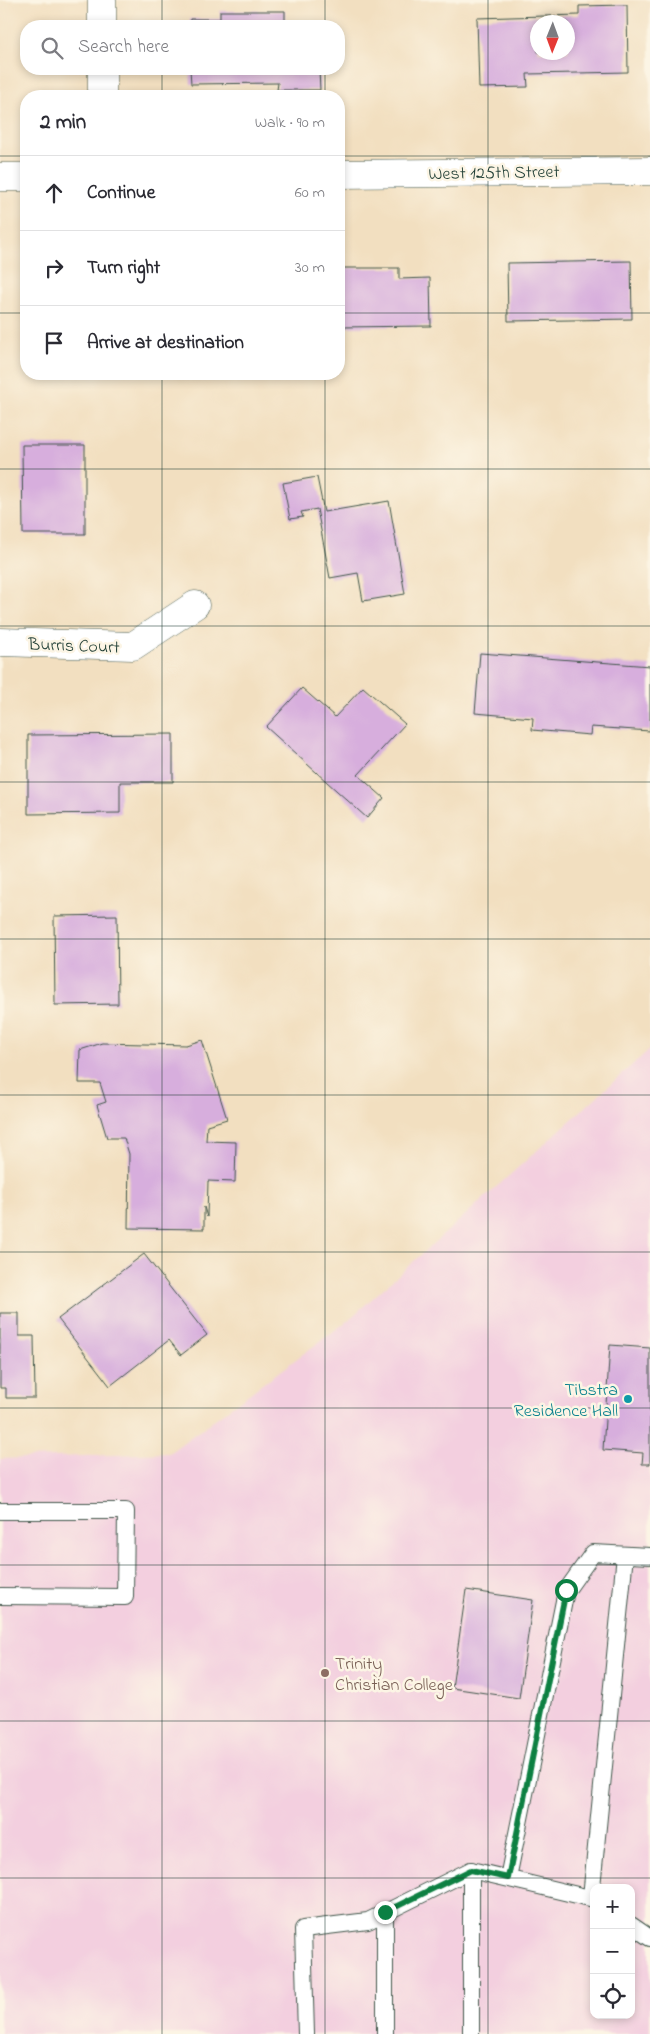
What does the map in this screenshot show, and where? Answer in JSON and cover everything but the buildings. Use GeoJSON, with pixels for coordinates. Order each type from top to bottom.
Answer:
{"type":"FeatureCollection","features":[{"type":"Feature","properties":{"kind":"street"},"geometry":{"type":"LineString","coordinates":[[102,0],[102,20]]}},
{"type":"Feature","properties":{"kind":"street"},"geometry":{"type":"LineString","coordinates":[[102,75],[102,90]]}},
{"type":"Feature","properties":{"kind":"street","name":"West 125th Street"},"geometry":{"type":"LineString","coordinates":[[345,174],[650,171]]}},
{"type":"Feature","properties":{"kind":"street"},"geometry":{"type":"LineString","coordinates":[[0,177],[20,177]]}},
{"type":"Feature","properties":{"kind":"street","name":"Burris Court"},"geometry":{"type":"LineString","coordinates":[[0,642],[133,646],[195,605]]}},
{"type":"Feature","properties":{"kind":"lane"},"geometry":{"type":"LineString","coordinates":[[0,1510],[126,1511],[125,1597],[0,1596]]}},
{"type":"Feature","properties":{"kind":"lane"},"geometry":{"type":"LineString","coordinates":[[508,1878],[566,1590],[593,1552],[650,1556]]}},
{"type":"Feature","properties":{"kind":"lane"},"geometry":{"type":"LineString","coordinates":[[593,1884],[625,1555]]}},
{"type":"Feature","properties":{"kind":"lane"},"geometry":{"type":"LineString","coordinates":[[306,2034],[304,1929],[368,1921],[471,1870],[590,1898]]}},
{"type":"Feature","properties":{"kind":"lane"},"geometry":{"type":"LineString","coordinates":[[471,1870],[471,2034]]}},
{"type":"Feature","properties":{"kind":"lane"},"geometry":{"type":"LineString","coordinates":[[385,1912],[385,2034]]}},
{"type":"Feature","properties":{"kind":"lane"},"geometry":{"type":"LineString","coordinates":[[635,1928],[650,1938]]}},
{"type":"Feature","properties":{"kind":"shaded area","name":"Trinity Christian College"},"geometry":{"type":"Polygon","coordinates":[[[650,1049],[650,2034],[0,2034],[0,1459],[169,1453],[345,1323],[650,1049]]]}},
{"type":"Feature","properties":{"kind":"place","name":"Tibstra Residence Hall"},"geometry":{"type":"Point","coordinates":[628,1399]}},
{"type":"Feature","properties":{"kind":"place","name":"Trinity Christian College"},"geometry":{"type":"Point","coordinates":[325,1673]}},
{"type":"Feature","properties":{"kind":"route"},"geometry":{"type":"LineString","coordinates":[[385,1912],[471,1870],[508,1878],[566,1590]]}}]}
